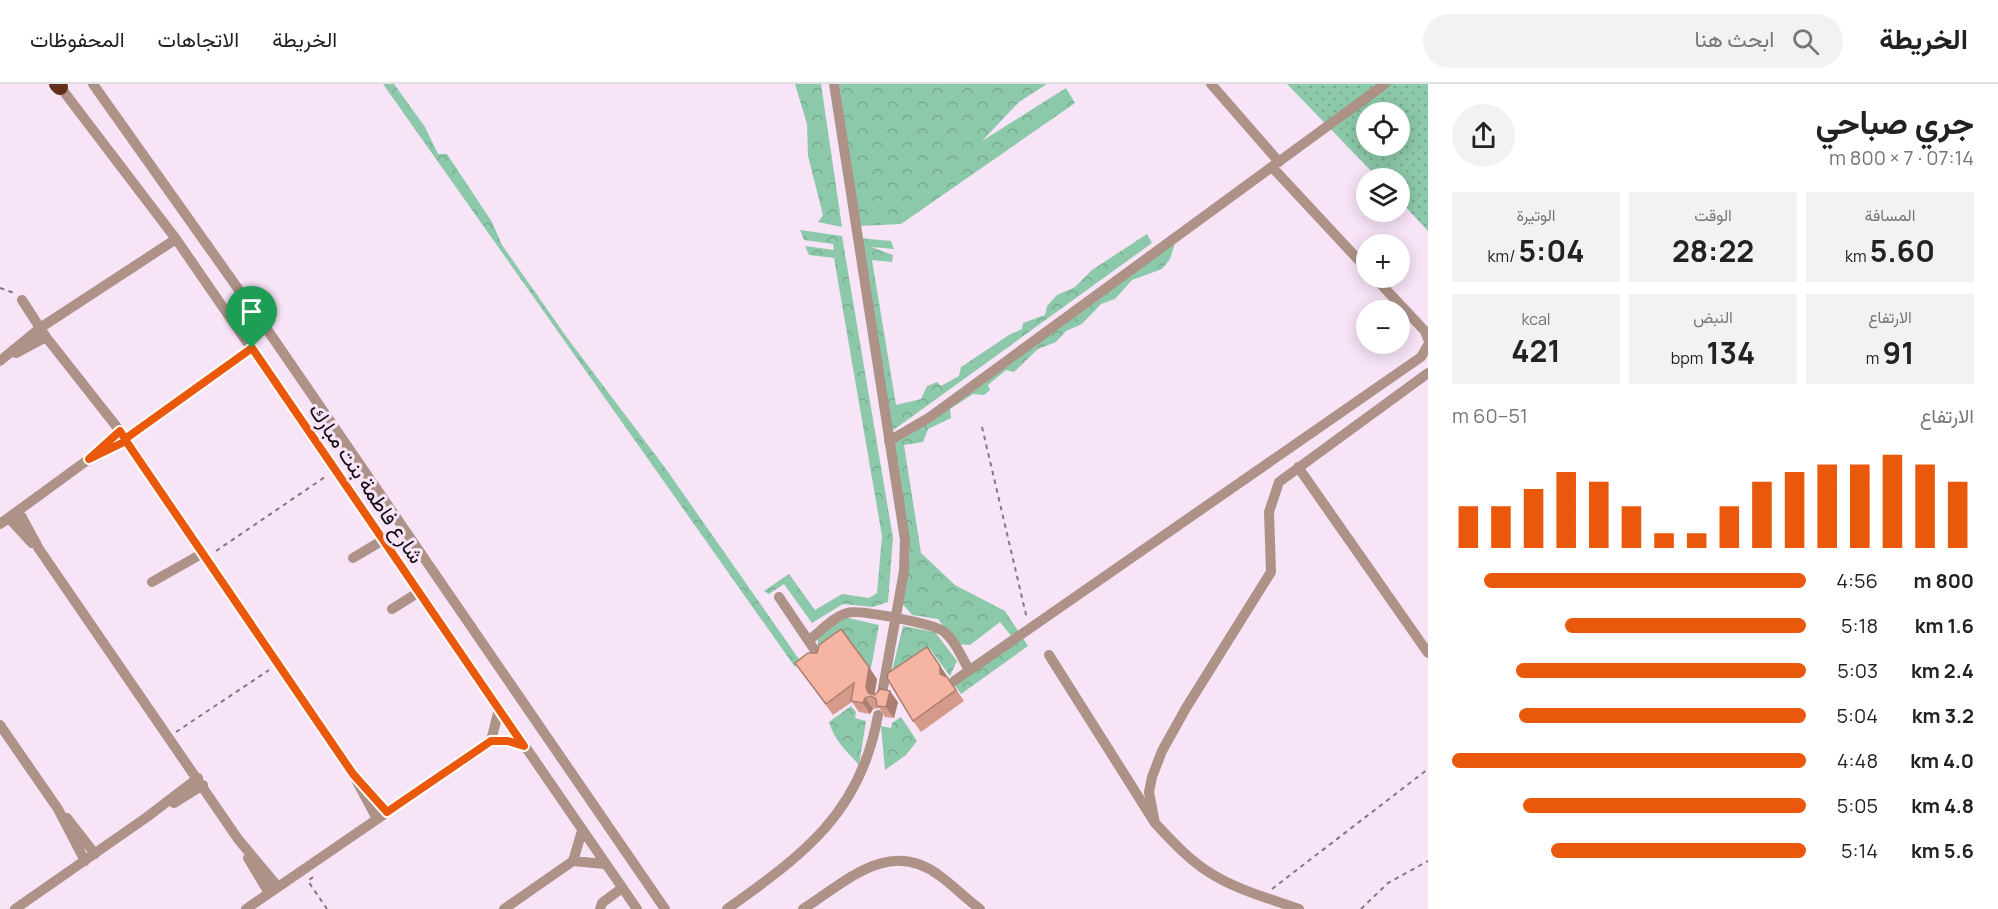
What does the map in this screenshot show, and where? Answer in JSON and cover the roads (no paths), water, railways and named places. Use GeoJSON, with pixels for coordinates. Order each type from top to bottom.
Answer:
{"type":"FeatureCollection","features":[{"type":"Feature","properties":{"kind":"street","name":"شارع فاطمة بنت مبارك"},"geometry":{"type":"LineString","coordinates":[[93,84],[353,453],[665,909]]}},
{"type":"Feature","properties":{"kind":"street"},"geometry":{"type":"LineString","coordinates":[[834,84],[905,540],[904,571],[881,699]]}},
{"type":"Feature","properties":{"kind":"street"},"geometry":{"type":"LineString","coordinates":[[1210,84],[1356,256]]}},
{"type":"Feature","properties":{"kind":"street"},"geometry":{"type":"LineString","coordinates":[[889,441],[930,417],[1385,84]]}},
{"type":"Feature","properties":{"kind":"street","name":"شارع فاطمة بنت مبارك"},"geometry":{"type":"LineString","coordinates":[[58,85],[176,239],[637,909]]}},
{"type":"Feature","properties":{"kind":"street"},"geometry":{"type":"LineString","coordinates":[[2,359],[43,333],[176,239]]}},
{"type":"Feature","properties":{"kind":"street"},"geometry":{"type":"LineString","coordinates":[[1384,288],[1425,331],[1428,339]]}},
{"type":"Feature","properties":{"kind":"street"},"geometry":{"type":"LineString","coordinates":[[22,300],[43,333],[124,437],[279,663],[353,774],[377,819]]}},
{"type":"Feature","properties":{"kind":"street"},"geometry":{"type":"LineString","coordinates":[[954,681],[1421,357],[1428,345]]}},
{"type":"Feature","properties":{"kind":"street"},"geometry":{"type":"LineString","coordinates":[[39,549],[4,521],[89,459],[252,348]]}},
{"type":"Feature","properties":{"kind":"street"},"geometry":{"type":"LineString","coordinates":[[1155,823],[1149,792],[1157,764],[1186,708],[1271,572],[1269,512],[1279,482],[1428,373]]}},
{"type":"Feature","properties":{"kind":"street"},"geometry":{"type":"LineString","coordinates":[[1298,466],[1428,653]]}},
{"type":"Feature","properties":{"kind":"street"},"geometry":{"type":"LineString","coordinates":[[19,512],[39,549],[170,736],[273,890]]}},
{"type":"Feature","properties":{"kind":"street"},"geometry":{"type":"LineString","coordinates":[[353,558],[383,540]]}},
{"type":"Feature","properties":{"kind":"street"},"geometry":{"type":"LineString","coordinates":[[152,582],[203,552]]}},
{"type":"Feature","properties":{"kind":"street"},"geometry":{"type":"LineString","coordinates":[[392,609],[419,592]]}},
{"type":"Feature","properties":{"kind":"street"},"geometry":{"type":"LineString","coordinates":[[779,597],[820,658]]}},
{"type":"Feature","properties":{"kind":"street"},"geometry":{"type":"LineString","coordinates":[[809,640],[846,613],[855,612],[935,627],[944,631],[969,670]]}},
{"type":"Feature","properties":{"kind":"street"},"geometry":{"type":"LineString","coordinates":[[1049,655],[1155,823],[1208,872],[1263,897],[1299,909]]}},
{"type":"Feature","properties":{"kind":"street"},"geometry":{"type":"LineString","coordinates":[[491,741],[499,709]]}},
{"type":"Feature","properties":{"kind":"street"},"geometry":{"type":"LineString","coordinates":[[727,909],[795,860],[830,824],[857,780],[871,746],[878,716]]}},
{"type":"Feature","properties":{"kind":"street"},"geometry":{"type":"LineString","coordinates":[[0,725],[58,809],[95,854]]}},
{"type":"Feature","properties":{"kind":"street"},"geometry":{"type":"LineString","coordinates":[[246,909],[491,741],[508,741],[524,746]]}},
{"type":"Feature","properties":{"kind":"street"},"geometry":{"type":"LineString","coordinates":[[353,774],[387,812]]}},
{"type":"Feature","properties":{"kind":"street"},"geometry":{"type":"LineString","coordinates":[[15,909],[200,781]]}},
{"type":"Feature","properties":{"kind":"street"},"geometry":{"type":"LineString","coordinates":[[58,809],[85,861]]}},
{"type":"Feature","properties":{"kind":"street"},"geometry":{"type":"LineString","coordinates":[[504,909],[573,861],[582,831]]}},
{"type":"Feature","properties":{"kind":"street"},"geometry":{"type":"LineString","coordinates":[[803,909],[869,867],[892,859],[916,862],[939,875],[980,909]]}},
{"type":"Feature","properties":{"kind":"street"},"geometry":{"type":"LineString","coordinates":[[573,861],[605,864]]}},
{"type":"Feature","properties":{"kind":"street"},"geometry":{"type":"LineString","coordinates":[[600,909],[602,903],[622,888]]}}]}
